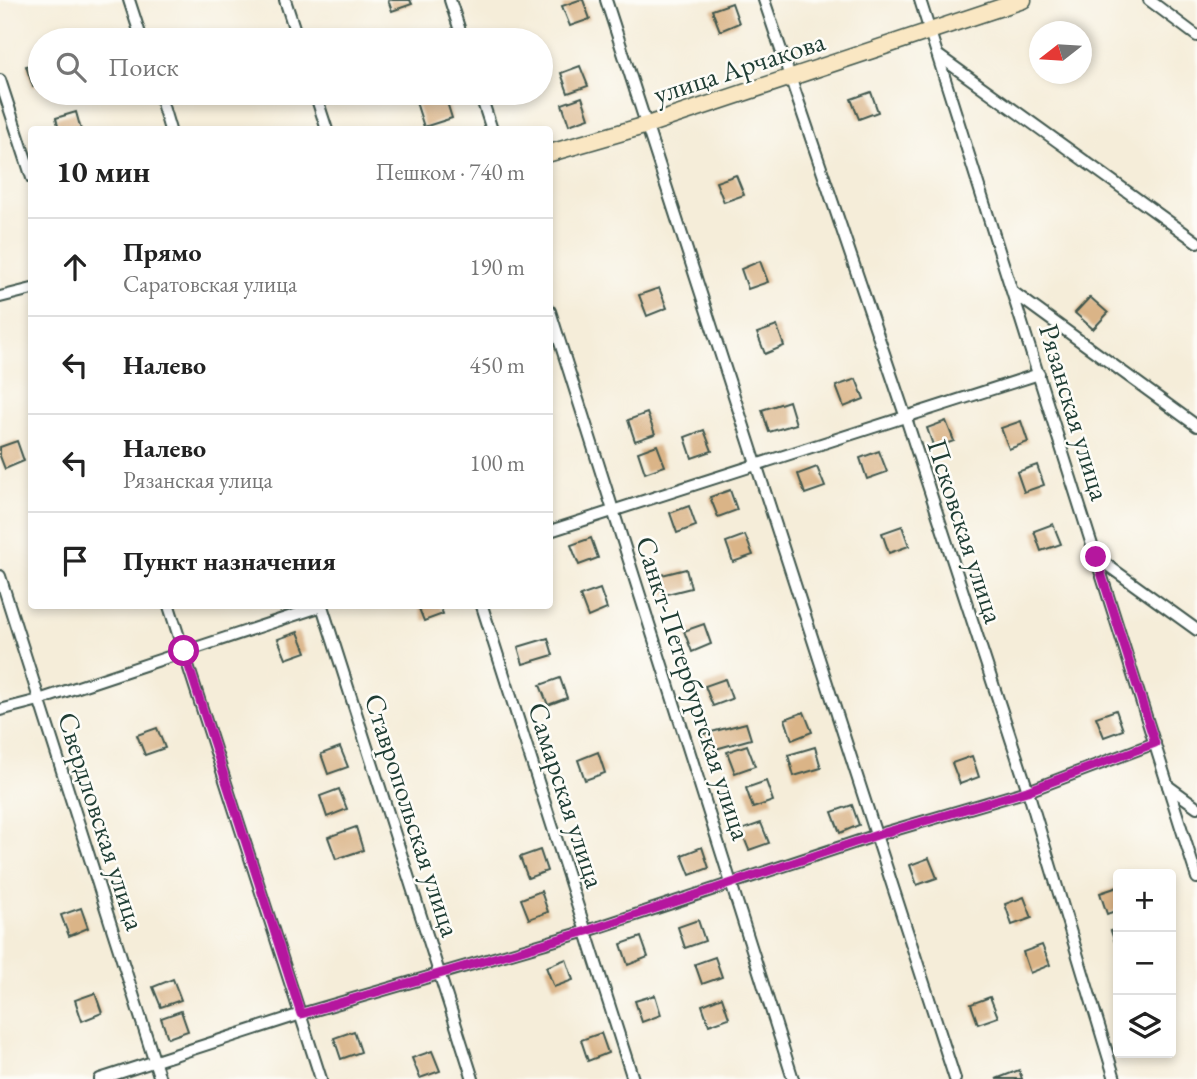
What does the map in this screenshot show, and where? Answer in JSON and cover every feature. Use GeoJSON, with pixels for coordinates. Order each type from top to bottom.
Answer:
{"type":"FeatureCollection","features":[{"type":"Feature","properties":{"kind":"street"},"geometry":{"type":"LineString","coordinates":[[130,0],[138,28]]}},
{"type":"Feature","properties":{"kind":"street"},"geometry":{"type":"LineString","coordinates":[[285,0],[294,28]]}},
{"type":"Feature","properties":{"kind":"street"},"geometry":{"type":"LineString","coordinates":[[450,0],[459,28]]}},
{"type":"Feature","properties":{"kind":"street"},"geometry":{"type":"LineString","coordinates":[[606,0],[955,1079]]}},
{"type":"Feature","properties":{"kind":"street","name":"Псковская улица"},"geometry":{"type":"LineString","coordinates":[[764,0],[905,415],[1027,791],[1115,1079]]}},
{"type":"Feature","properties":{"kind":"street","name":"Рязанская улица"},"geometry":{"type":"LineString","coordinates":[[920,0],[1197,878]]}},
{"type":"Feature","properties":{"kind":"street","name":"улица Арчакова"},"geometry":{"type":"LineString","coordinates":[[553,152],[647,125],[1023,0]]}},
{"type":"Feature","properties":{"kind":"street"},"geometry":{"type":"LineString","coordinates":[[1149,0],[1197,36]]}},
{"type":"Feature","properties":{"kind":"street"},"geometry":{"type":"LineString","coordinates":[[939,56],[1197,243]]}},
{"type":"Feature","properties":{"kind":"street"},"geometry":{"type":"LineString","coordinates":[[0,80],[28,166]]}},
{"type":"Feature","properties":{"kind":"street"},"geometry":{"type":"LineString","coordinates":[[163,105],[169,126]]}},
{"type":"Feature","properties":{"kind":"street"},"geometry":{"type":"LineString","coordinates":[[319,105],[326,126]]}},
{"type":"Feature","properties":{"kind":"street"},"geometry":{"type":"LineString","coordinates":[[484,105],[491,126]]}},
{"type":"Feature","properties":{"kind":"street"},"geometry":{"type":"LineString","coordinates":[[0,297],[28,290]]}},
{"type":"Feature","properties":{"kind":"street"},"geometry":{"type":"LineString","coordinates":[[1013,292],[1197,426]]}},
{"type":"Feature","properties":{"kind":"street","name":"Санкт-Петербургская улица"},"geometry":{"type":"LineString","coordinates":[[553,320],[793,1079]]}},
{"type":"Feature","properties":{"kind":"street"},"geometry":{"type":"LineString","coordinates":[[553,530],[757,462],[1039,374]]}},
{"type":"Feature","properties":{"kind":"street"},"geometry":{"type":"LineString","coordinates":[[1096,557],[1197,630]]}},
{"type":"Feature","properties":{"kind":"street","name":"Свердловская улица"},"geometry":{"type":"LineString","coordinates":[[0,576],[160,1079]]}},
{"type":"Feature","properties":{"kind":"street"},"geometry":{"type":"LineString","coordinates":[[170,609],[321,1079]]}},
{"type":"Feature","properties":{"kind":"street"},"geometry":{"type":"LineString","coordinates":[[0,710],[313,609]]}},
{"type":"Feature","properties":{"kind":"street","name":"Ставропольская улица"},"geometry":{"type":"LineString","coordinates":[[323,609],[473,1079]]}},
{"type":"Feature","properties":{"kind":"street","name":"Самарская улица"},"geometry":{"type":"LineString","coordinates":[[483,609],[633,1079]]}},
{"type":"Feature","properties":{"kind":"street"},"geometry":{"type":"LineString","coordinates":[[100,1079],[301,1014],[587,931],[877,835],[1027,791],[1155,743]]}},
{"type":"Feature","properties":{"kind":"street"},"geometry":{"type":"LineString","coordinates":[[1168,786],[1197,807]]}},
{"type":"Feature","properties":{"kind":"building"},"geometry":{"type":"Polygon","coordinates":[[[388,0],[410,0],[412,4],[392,11],[388,0]]]}},
{"type":"Feature","properties":{"kind":"building"},"geometry":{"type":"Polygon","coordinates":[[[583,0],[590,19],[570,26],[562,6],[583,0]]]}},
{"type":"Feature","properties":{"kind":"building"},"geometry":{"type":"Polygon","coordinates":[[[732,3],[739,23],[720,31],[712,10],[732,3]]]}},
{"type":"Feature","properties":{"kind":"building"},"geometry":{"type":"Polygon","coordinates":[[[580,66],[588,86],[568,93],[561,73],[580,66]]]}},
{"type":"Feature","properties":{"kind":"building"},"geometry":{"type":"Polygon","coordinates":[[[871,92],[878,112],[859,119],[851,99],[871,92]]]}},
{"type":"Feature","properties":{"kind":"building"},"geometry":{"type":"Polygon","coordinates":[[[582,97],[589,118],[569,125],[562,104],[582,97]]]}},
{"type":"Feature","properties":{"kind":"building"},"geometry":{"type":"Polygon","coordinates":[[[417,105],[448,105],[452,118],[424,126],[417,105]]]}},
{"type":"Feature","properties":{"kind":"building"},"geometry":{"type":"Polygon","coordinates":[[[76,112],[80,126],[58,126],[56,118],[76,112]]]}},
{"type":"Feature","properties":{"kind":"building"},"geometry":{"type":"Polygon","coordinates":[[[736,175],[744,195],[724,202],[716,182],[736,175]]]}},
{"type":"Feature","properties":{"kind":"building"},"geometry":{"type":"Polygon","coordinates":[[[760,261],[768,282],[748,289],[741,269],[760,261]]]}},
{"type":"Feature","properties":{"kind":"building"},"geometry":{"type":"Polygon","coordinates":[[[659,288],[667,308],[647,316],[639,295],[659,288]]]}},
{"type":"Feature","properties":{"kind":"building"},"geometry":{"type":"Polygon","coordinates":[[[1090,297],[1108,313],[1093,329],[1075,313],[1090,297]]]}},
{"type":"Feature","properties":{"kind":"building"},"geometry":{"type":"Polygon","coordinates":[[[777,326],[784,346],[765,354],[757,333],[777,326]]]}},
{"type":"Feature","properties":{"kind":"building"},"geometry":{"type":"Polygon","coordinates":[[[856,379],[864,399],[844,407],[836,386],[856,379]]]}},
{"type":"Feature","properties":{"kind":"building"},"geometry":{"type":"Polygon","coordinates":[[[789,401],[796,424],[769,432],[762,410],[789,401]]]}},
{"type":"Feature","properties":{"kind":"building"},"geometry":{"type":"Polygon","coordinates":[[[647,413],[655,434],[635,441],[628,420],[647,413]]]}},
{"type":"Feature","properties":{"kind":"building"},"geometry":{"type":"Polygon","coordinates":[[[946,421],[954,441],[934,448],[927,428],[946,421]]]}},
{"type":"Feature","properties":{"kind":"building"},"geometry":{"type":"Polygon","coordinates":[[[1021,421],[1028,442],[1009,449],[1001,428],[1021,421]]]}},
{"type":"Feature","properties":{"kind":"building"},"geometry":{"type":"Polygon","coordinates":[[[704,430],[712,451],[692,458],[685,437],[704,430]]]}},
{"type":"Feature","properties":{"kind":"building"},"geometry":{"type":"Polygon","coordinates":[[[17,441],[24,461],[5,469],[0,447],[17,441]]]}},
{"type":"Feature","properties":{"kind":"building"},"geometry":{"type":"Polygon","coordinates":[[[657,445],[665,466],[645,473],[638,452],[657,445]]]}},
{"type":"Feature","properties":{"kind":"building"},"geometry":{"type":"Polygon","coordinates":[[[879,451],[887,472],[867,479],[860,458],[879,451]]]}},
{"type":"Feature","properties":{"kind":"building"},"geometry":{"type":"Polygon","coordinates":[[[1037,465],[1044,485],[1024,492],[1017,472],[1037,465]]]}},
{"type":"Feature","properties":{"kind":"building"},"geometry":{"type":"Polygon","coordinates":[[[817,467],[825,487],[805,494],[798,474],[817,467]]]}},
{"type":"Feature","properties":{"kind":"building"},"geometry":{"type":"Polygon","coordinates":[[[730,490],[737,510],[718,517],[710,497],[730,490]]]}},
{"type":"Feature","properties":{"kind":"building"},"geometry":{"type":"Polygon","coordinates":[[[689,506],[696,526],[677,533],[670,513],[689,506]]]}},
{"type":"Feature","properties":{"kind":"building"},"geometry":{"type":"Polygon","coordinates":[[[1053,524],[1061,544],[1041,551],[1034,531],[1053,524]]]}},
{"type":"Feature","properties":{"kind":"building"},"geometry":{"type":"Polygon","coordinates":[[[902,526],[909,546],[889,553],[882,533],[902,526]]]}},
{"type":"Feature","properties":{"kind":"building"},"geometry":{"type":"Polygon","coordinates":[[[745,535],[753,555],[733,562],[726,542],[745,535]]]}},
{"type":"Feature","properties":{"kind":"building"},"geometry":{"type":"Polygon","coordinates":[[[591,538],[598,558],[579,565],[571,545],[591,538]]]}},
{"type":"Feature","properties":{"kind":"building"},"geometry":{"type":"Polygon","coordinates":[[[686,569],[691,588],[663,595],[658,576],[686,569]]]}},
{"type":"Feature","properties":{"kind":"building"},"geometry":{"type":"Polygon","coordinates":[[[600,589],[607,609],[588,617],[580,596],[600,589]]]}},
{"type":"Feature","properties":{"kind":"building"},"geometry":{"type":"Polygon","coordinates":[[[419,609],[441,609],[443,614],[424,621],[419,609]]]}},
{"type":"Feature","properties":{"kind":"building"},"geometry":{"type":"Polygon","coordinates":[[[704,624],[711,644],[692,652],[684,631],[704,624]]]}},
{"type":"Feature","properties":{"kind":"building"},"geometry":{"type":"Polygon","coordinates":[[[298,632],[306,652],[286,659],[278,639],[298,632]]]}},
{"type":"Feature","properties":{"kind":"building"},"geometry":{"type":"Polygon","coordinates":[[[548,638],[553,655],[523,664],[518,647],[548,638]]]}},
{"type":"Feature","properties":{"kind":"building"},"geometry":{"type":"Polygon","coordinates":[[[560,678],[567,698],[548,705],[540,685],[560,678]]]}},
{"type":"Feature","properties":{"kind":"building"},"geometry":{"type":"Polygon","coordinates":[[[725,679],[732,699],[713,706],[705,686],[725,679]]]}},
{"type":"Feature","properties":{"kind":"building"},"geometry":{"type":"Polygon","coordinates":[[[1116,710],[1123,730],[1104,737],[1096,717],[1116,710]]]}},
{"type":"Feature","properties":{"kind":"building"},"geometry":{"type":"Polygon","coordinates":[[[804,712],[812,732],[792,740],[785,719],[804,712]]]}},
{"type":"Feature","properties":{"kind":"building"},"geometry":{"type":"Polygon","coordinates":[[[746,723],[751,739],[705,752],[700,735],[746,723]]]}},
{"type":"Feature","properties":{"kind":"building"},"geometry":{"type":"Polygon","coordinates":[[[157,728],[165,748],[145,755],[137,735],[157,728]]]}},
{"type":"Feature","properties":{"kind":"building"},"geometry":{"type":"Polygon","coordinates":[[[747,745],[755,766],[735,773],[727,752],[747,745]]]}},
{"type":"Feature","properties":{"kind":"building"},"geometry":{"type":"Polygon","coordinates":[[[340,747],[348,767],[328,774],[321,754],[340,747]]]}},
{"type":"Feature","properties":{"kind":"building"},"geometry":{"type":"Polygon","coordinates":[[[815,747],[821,768],[794,776],[788,755],[815,747]]]}},
{"type":"Feature","properties":{"kind":"building"},"geometry":{"type":"Polygon","coordinates":[[[598,752],[605,773],[585,780],[578,760],[598,752]]]}},
{"type":"Feature","properties":{"kind":"building"},"geometry":{"type":"Polygon","coordinates":[[[972,756],[979,777],[960,784],[952,763],[972,756]]]}},
{"type":"Feature","properties":{"kind":"building"},"geometry":{"type":"Polygon","coordinates":[[[766,781],[773,801],[753,808],[746,788],[766,781]]]}},
{"type":"Feature","properties":{"kind":"building"},"geometry":{"type":"Polygon","coordinates":[[[339,789],[347,809],[327,817],[320,796],[339,789]]]}},
{"type":"Feature","properties":{"kind":"building"},"geometry":{"type":"Polygon","coordinates":[[[852,805],[859,825],[840,833],[832,812],[852,805]]]}},
{"type":"Feature","properties":{"kind":"building"},"geometry":{"type":"Polygon","coordinates":[[[761,823],[769,843],[749,850],[741,830],[761,823]]]}},
{"type":"Feature","properties":{"kind":"building"},"geometry":{"type":"Polygon","coordinates":[[[356,827],[363,850],[336,859],[328,837],[356,827]]]}},
{"type":"Feature","properties":{"kind":"building"},"geometry":{"type":"Polygon","coordinates":[[[702,847],[709,868],[690,875],[682,855],[702,847]]]}},
{"type":"Feature","properties":{"kind":"building"},"geometry":{"type":"Polygon","coordinates":[[[540,850],[547,871],[528,878],[520,857],[540,850]]]}},
{"type":"Feature","properties":{"kind":"building"},"geometry":{"type":"Polygon","coordinates":[[[929,858],[937,878],[917,885],[910,865],[929,858]]]}},
{"type":"Feature","properties":{"kind":"building"},"geometry":{"type":"Polygon","coordinates":[[[1113,889],[1113,912],[1107,914],[1100,893],[1113,889]]]}},
{"type":"Feature","properties":{"kind":"building"},"geometry":{"type":"Polygon","coordinates":[[[541,891],[548,912],[529,919],[521,899],[541,891]]]}},
{"type":"Feature","properties":{"kind":"building"},"geometry":{"type":"Polygon","coordinates":[[[1024,897],[1032,918],[1012,925],[1005,904],[1024,897]]]}},
{"type":"Feature","properties":{"kind":"building"},"geometry":{"type":"Polygon","coordinates":[[[81,908],[88,928],[69,936],[61,915],[81,908]]]}},
{"type":"Feature","properties":{"kind":"building"},"geometry":{"type":"Polygon","coordinates":[[[698,920],[705,941],[685,948],[678,927],[698,920]]]}},
{"type":"Feature","properties":{"kind":"building"},"geometry":{"type":"Polygon","coordinates":[[[641,937],[648,957],[628,965],[621,944],[641,937]]]}},
{"type":"Feature","properties":{"kind":"building"},"geometry":{"type":"Polygon","coordinates":[[[1042,945],[1050,965],[1030,973],[1023,952],[1042,945]]]}},
{"type":"Feature","properties":{"kind":"building"},"geometry":{"type":"Polygon","coordinates":[[[715,957],[722,977],[702,984],[695,964],[715,957]]]}},
{"type":"Feature","properties":{"kind":"building"},"geometry":{"type":"Polygon","coordinates":[[[566,959],[573,980],[554,987],[546,967],[566,959]]]}},
{"type":"Feature","properties":{"kind":"building"},"geometry":{"type":"Polygon","coordinates":[[[173,979],[181,1000],[161,1007],[153,987],[173,979]]]}},
{"type":"Feature","properties":{"kind":"building"},"geometry":{"type":"Polygon","coordinates":[[[95,993],[102,1013],[82,1021],[75,1000],[95,993]]]}},
{"type":"Feature","properties":{"kind":"building"},"geometry":{"type":"Polygon","coordinates":[[[655,995],[661,1015],[642,1022],[635,1001],[655,995]]]}},
{"type":"Feature","properties":{"kind":"building"},"geometry":{"type":"Polygon","coordinates":[[[722,997],[729,1018],[709,1025],[702,1005],[722,997]]]}},
{"type":"Feature","properties":{"kind":"building"},"geometry":{"type":"Polygon","coordinates":[[[990,997],[998,1017],[978,1024],[971,1004],[990,997]]]}},
{"type":"Feature","properties":{"kind":"building"},"geometry":{"type":"Polygon","coordinates":[[[181,1011],[188,1031],[168,1038],[161,1018],[181,1011]]]}},
{"type":"Feature","properties":{"kind":"building"},"geometry":{"type":"Polygon","coordinates":[[[354,1031],[361,1052],[341,1059],[334,1038],[354,1031]]]}},
{"type":"Feature","properties":{"kind":"building"},"geometry":{"type":"Polygon","coordinates":[[[601,1033],[608,1053],[588,1061],[581,1040],[601,1033]]]}},
{"type":"Feature","properties":{"kind":"building"},"geometry":{"type":"Polygon","coordinates":[[[432,1051],[440,1071],[420,1078],[412,1058],[432,1051]]]}},
{"type":"Feature","properties":{"kind":"building"},"geometry":{"type":"Polygon","coordinates":[[[1019,1070],[1022,1079],[996,1079],[1019,1070]]]}},
{"type":"Feature","properties":{"kind":"route"},"geometry":{"type":"LineString","coordinates":[[184,651],[301,1014],[587,931],[877,835],[1027,791],[1155,743],[1096,557]]}}]}
